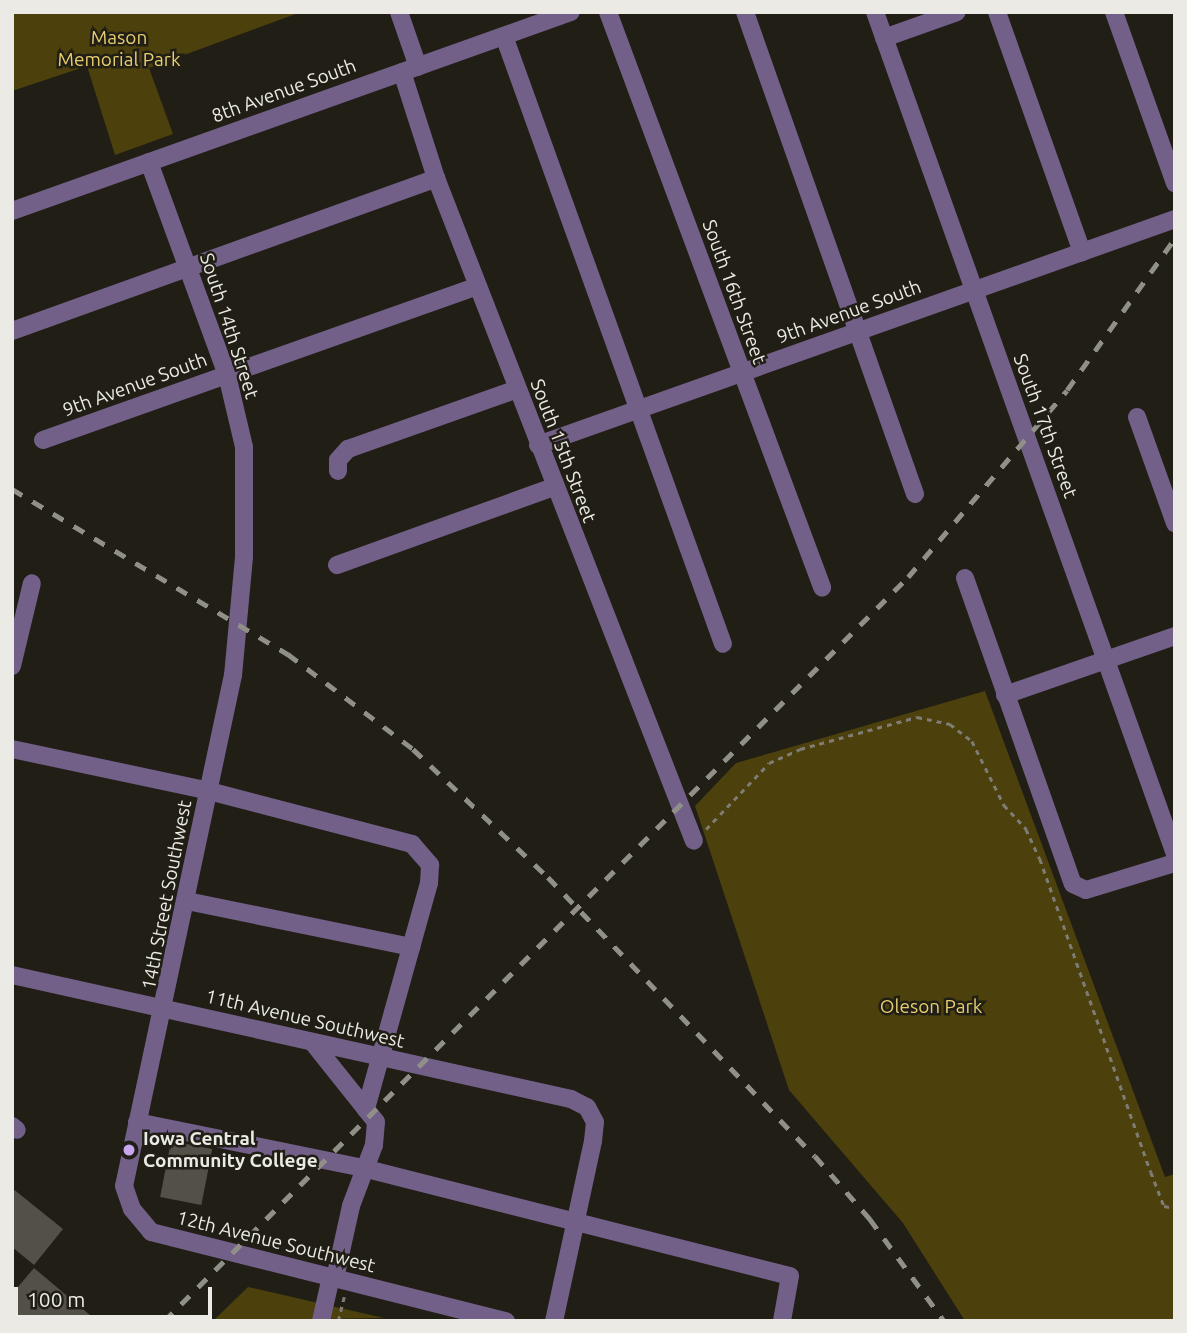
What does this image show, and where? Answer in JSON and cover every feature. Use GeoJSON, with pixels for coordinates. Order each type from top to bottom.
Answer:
{"type":"FeatureCollection","features":[{"type":"Feature","properties":{"kind":"street","name":"South 15th Street"},"geometry":{"type":"LineString","coordinates":[[399,12],[436,178],[694,841]]}},
{"type":"Feature","properties":{"kind":"street","name":"8th Avenue South"},"geometry":{"type":"LineString","coordinates":[[12,211],[571,12]]}},
{"type":"Feature","properties":{"kind":"street","name":"South 16th Street"},"geometry":{"type":"LineString","coordinates":[[608,12],[822,587]]}},
{"type":"Feature","properties":{"kind":"street"},"geometry":{"type":"LineString","coordinates":[[745,12],[860,330],[915,494]]}},
{"type":"Feature","properties":{"kind":"street","name":"South 17th Street"},"geometry":{"type":"LineString","coordinates":[[875,12],[1175,855]]}},
{"type":"Feature","properties":{"kind":"street"},"geometry":{"type":"LineString","coordinates":[[884,38],[957,12]]}},
{"type":"Feature","properties":{"kind":"street"},"geometry":{"type":"LineString","coordinates":[[997,12],[1082,251]]}},
{"type":"Feature","properties":{"kind":"street"},"geometry":{"type":"LineString","coordinates":[[1114,12],[1175,183]]}},
{"type":"Feature","properties":{"kind":"street"},"geometry":{"type":"LineString","coordinates":[[504,36],[723,644]]}},
{"type":"Feature","properties":{"kind":"street","name":"South 14th Street"},"geometry":{"type":"LineString","coordinates":[[149,162],[227,375],[244,459],[244,557],[233,675]]}},
{"type":"Feature","properties":{"kind":"street"},"geometry":{"type":"LineString","coordinates":[[12,331],[436,178]]}},
{"type":"Feature","properties":{"kind":"street","name":"9th Avenue South"},"geometry":{"type":"LineString","coordinates":[[538,445],[1175,219]]}},
{"type":"Feature","properties":{"kind":"street","name":"9th Avenue South"},"geometry":{"type":"LineString","coordinates":[[43,440],[477,286]]}},
{"type":"Feature","properties":{"kind":"street"},"geometry":{"type":"LineString","coordinates":[[338,471],[338,460],[348,449],[517,389]]}},
{"type":"Feature","properties":{"kind":"street"},"geometry":{"type":"LineString","coordinates":[[1137,417],[1175,523]]}},
{"type":"Feature","properties":{"kind":"street"},"geometry":{"type":"LineString","coordinates":[[337,565],[554,487]]}},
{"type":"Feature","properties":{"kind":"street"},"geometry":{"type":"LineString","coordinates":[[965,578],[1065,871],[1073,884],[1086,890],[1106,886],[1175,863]]}},
{"type":"Feature","properties":{"kind":"street"},"geometry":{"type":"LineString","coordinates":[[12,666],[16,633],[32,583]]}},
{"type":"Feature","properties":{"kind":"street"},"geometry":{"type":"LineString","coordinates":[[1005,695],[1175,636]]}},
{"type":"Feature","properties":{"kind":"street","name":"14th Street Southwest"},"geometry":{"type":"LineString","coordinates":[[137,1122],[166,1007],[233,675]]}},
{"type":"Feature","properties":{"kind":"street"},"geometry":{"type":"LineString","coordinates":[[12,749],[209,791],[412,844],[430,865],[411,947],[366,1109]]}},
{"type":"Feature","properties":{"kind":"street"},"geometry":{"type":"LineString","coordinates":[[187,901],[411,947]]}},
{"type":"Feature","properties":{"kind":"street","name":"11th Avenue Southwest"},"geometry":{"type":"LineString","coordinates":[[12,975],[166,1007],[381,1060],[571,1099],[587,1107],[595,1122],[574,1218]]}},
{"type":"Feature","properties":{"kind":"street"},"geometry":{"type":"LineString","coordinates":[[313,1043],[376,1122],[374,1145],[363,1168],[338,1279],[321,1321]]}},
{"type":"Feature","properties":{"kind":"street"},"geometry":{"type":"LineString","coordinates":[[137,1122],[363,1168],[574,1218],[790,1276],[782,1321]]}},
{"type":"Feature","properties":{"kind":"street","name":"12th Avenue Southwest"},"geometry":{"type":"LineString","coordinates":[[137,1122],[124,1186],[132,1209],[151,1232],[506,1321]]}},
{"type":"Feature","properties":{"kind":"street"},"geometry":{"type":"LineString","coordinates":[[554,1321],[574,1218]]}},
{"type":"Feature","properties":{"kind":"path"},"geometry":{"type":"LineString","coordinates":[[694,841],[769,763],[800,749],[917,717],[950,724],[972,741],[1004,805],[1026,829],[1164,1206],[1175,1208]]}},
{"type":"Feature","properties":{"kind":"path"},"geometry":{"type":"LineString","coordinates":[[338,1279],[338,1321]]}},
{"type":"Feature","properties":{"kind":"green space","name":"Mason Memorial Park"},"geometry":{"type":"Polygon","coordinates":[[[12,12],[301,12],[149,68],[173,134],[115,155],[87,66],[12,91],[12,12]]]}},
{"type":"Feature","properties":{"kind":"green space","name":"Oleson Park"},"geometry":{"type":"Polygon","coordinates":[[[985,691],[1165,1177],[1175,1174],[1175,1321],[965,1321],[903,1223],[789,1090],[695,806],[736,763],[985,691]]]}},
{"type":"Feature","properties":{"kind":"green space"},"geometry":{"type":"Polygon","coordinates":[[[248,1287],[384,1318],[213,1321],[248,1287]]]}},
{"type":"Feature","properties":{"kind":"building"},"geometry":{"type":"Polygon","coordinates":[[[171,1141],[212,1149],[201,1205],[160,1197],[171,1141]]]}},
{"type":"Feature","properties":{"kind":"building"},"geometry":{"type":"Polygon","coordinates":[[[12,1188],[63,1229],[34,1265],[12,1247],[12,1188]]]}},
{"type":"Feature","properties":{"kind":"building"},"geometry":{"type":"Polygon","coordinates":[[[34,1268],[97,1321],[23,1321],[12,1312],[12,1294],[34,1268]]]}},
{"type":"Feature","properties":{"kind":"railway"},"geometry":{"type":"LineString","coordinates":[[164,1321],[908,577],[1067,390],[1175,238]]}},
{"type":"Feature","properties":{"kind":"railway"},"geometry":{"type":"LineString","coordinates":[[12,489],[288,654],[413,749],[548,877],[815,1156],[870,1219],[944,1321]]}},
{"type":"Feature","properties":{"kind":"place","name":"Iowa Central Community College"},"geometry":{"type":"Point","coordinates":[129,1150]}}]}
